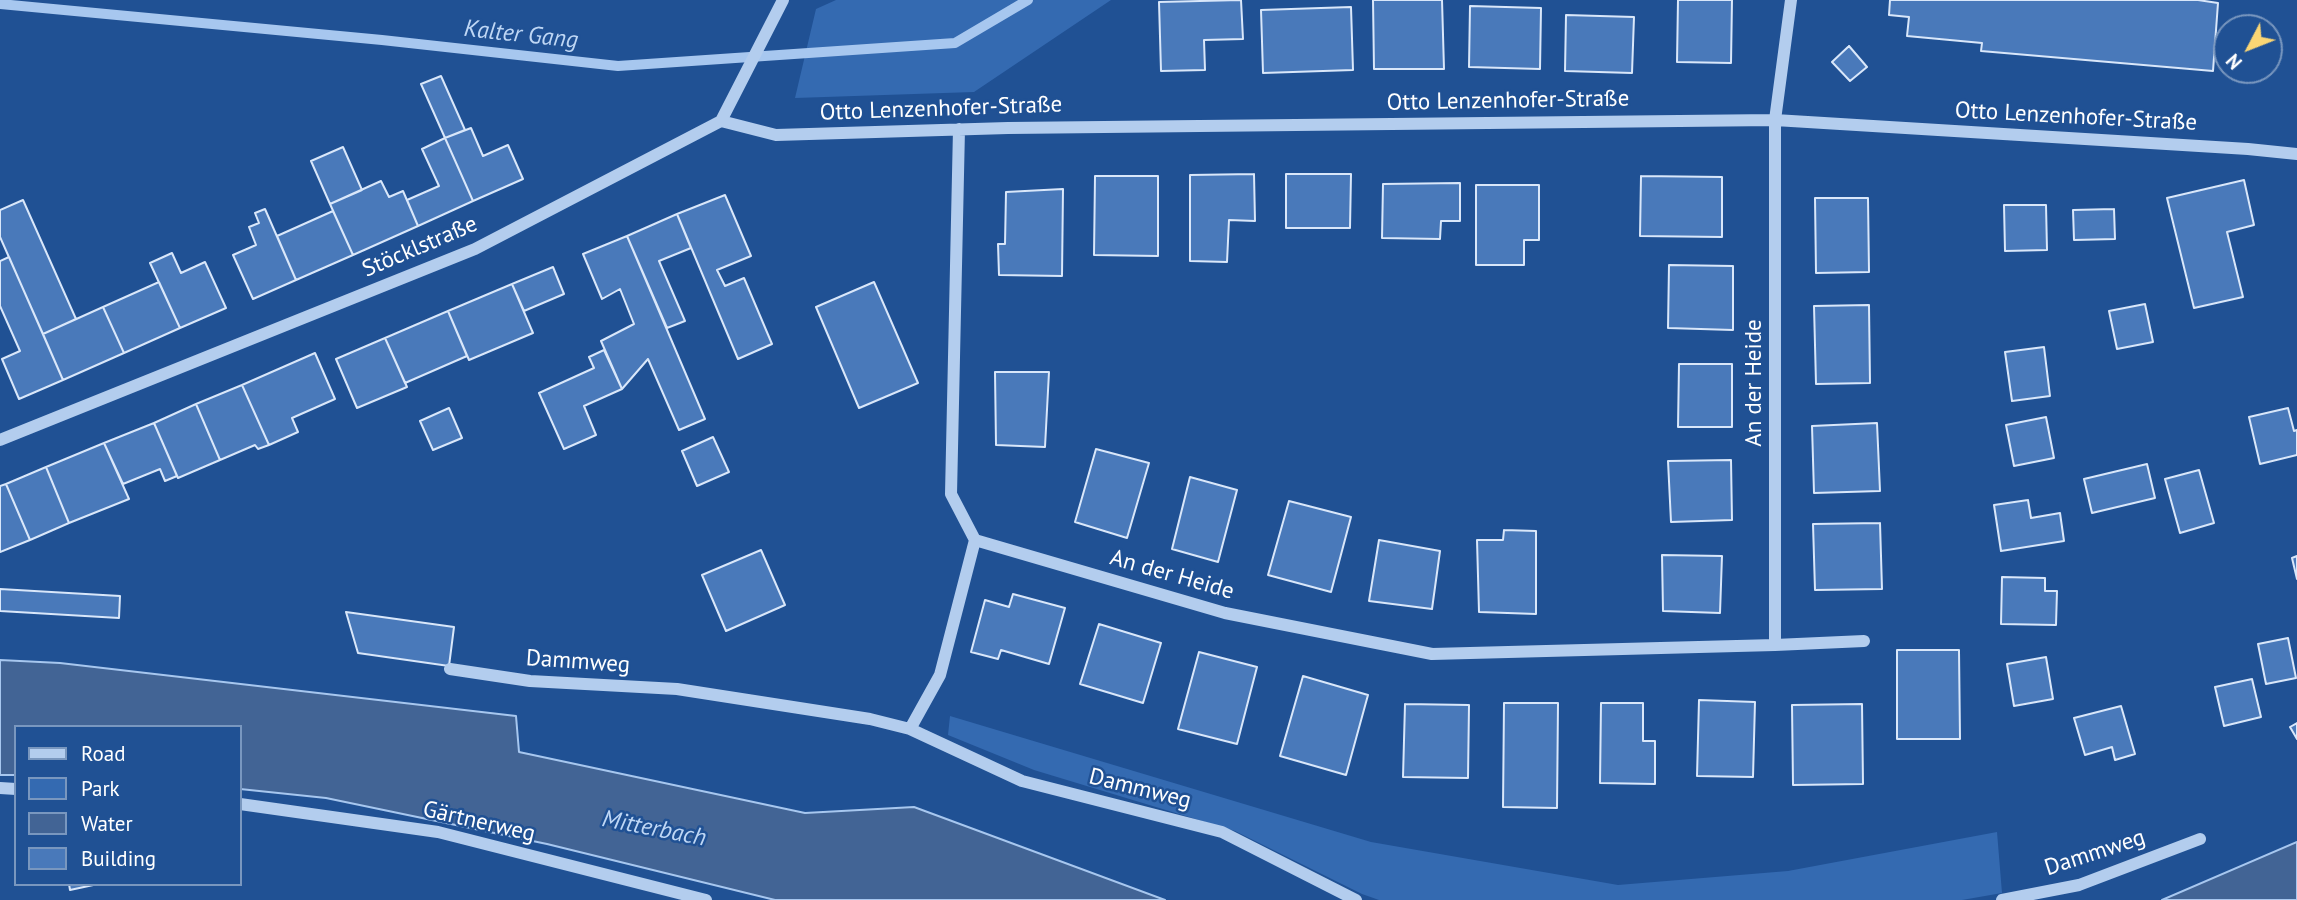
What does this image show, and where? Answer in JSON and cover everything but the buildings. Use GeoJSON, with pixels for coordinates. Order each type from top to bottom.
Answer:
{"type":"FeatureCollection","features":[{"type":"Feature","properties":{"kind":"street"},"geometry":{"type":"LineString","coordinates":[[721,121],[783,0]]}},
{"type":"Feature","properties":{"kind":"street","name":"An der Heide"},"geometry":{"type":"LineString","coordinates":[[1775,645],[1775,120],[1791,0]]}},
{"type":"Feature","properties":{"kind":"street","name":"Otto Lenzenhofer-Straße"},"geometry":{"type":"LineString","coordinates":[[721,121],[776,135],[959,129],[1775,120],[2297,154]]}},
{"type":"Feature","properties":{"kind":"street","name":"Stöcklstraße"},"geometry":{"type":"LineString","coordinates":[[0,440],[475,248],[721,121]]}},
{"type":"Feature","properties":{"kind":"street"},"geometry":{"type":"LineString","coordinates":[[910,729],[940,675],[975,540],[951,494],[959,129]]}},
{"type":"Feature","properties":{"kind":"street","name":"An der Heide"},"geometry":{"type":"LineString","coordinates":[[975,540],[1225,613],[1432,654],[1864,641]]}},
{"type":"Feature","properties":{"kind":"street","name":"Dammweg"},"geometry":{"type":"LineString","coordinates":[[450,669],[530,681],[677,689],[870,719],[910,729],[1022,781],[1222,832],[1356,900]]}},
{"type":"Feature","properties":{"kind":"street","name":"Gärtnerweg"},"geometry":{"type":"LineString","coordinates":[[242,804],[438,832],[706,900]]}},
{"type":"Feature","properties":{"kind":"street","name":"Dammweg"},"geometry":{"type":"LineString","coordinates":[[2002,900],[2079,886],[2200,839]]}},
{"type":"Feature","properties":{"kind":"green space"},"geometry":{"type":"Polygon","coordinates":[[[836,0],[1111,0],[974,92],[795,98],[816,9],[836,0]]]}},
{"type":"Feature","properties":{"kind":"green space"},"geometry":{"type":"Polygon","coordinates":[[[950,716],[1371,842],[1618,885],[1788,871],[1997,832],[2002,893],[1962,900],[1379,900],[1235,831],[1034,770],[948,735],[950,716]]]}},
{"type":"Feature","properties":{"kind":"water","name":"Mitterbach"},"geometry":{"type":"Polygon","coordinates":[[[0,660],[60,663],[516,716],[519,752],[805,813],[914,807],[1165,900],[775,900],[547,844],[326,798],[242,789],[242,725],[14,725],[14,775],[0,775],[0,660]]]}},
{"type":"Feature","properties":{"kind":"water"},"geometry":{"type":"Polygon","coordinates":[[[2297,842],[2297,900],[2162,900],[2297,842]]]}},
{"type":"Feature","properties":{"kind":"waterway","name":"Kalter Gang"},"geometry":{"type":"LineString","coordinates":[[0,4],[382,40],[618,66],[955,43],[1028,0]]}}]}
